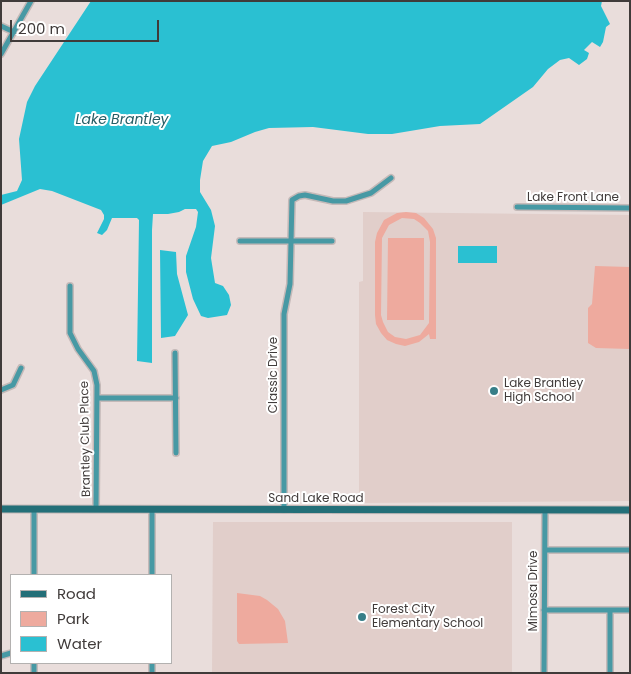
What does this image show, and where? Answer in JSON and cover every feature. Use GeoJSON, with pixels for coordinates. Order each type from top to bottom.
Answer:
{"type":"FeatureCollection","features":[{"type":"Feature","properties":{"kind":"street"},"geometry":{"type":"LineString","coordinates":[[1,54],[31,1]]}},
{"type":"Feature","properties":{"kind":"street"},"geometry":{"type":"LineString","coordinates":[[1,26],[14,32]]}},
{"type":"Feature","properties":{"kind":"street","name":"Classic Drive"},"geometry":{"type":"LineString","coordinates":[[284,510],[284,314],[290,284],[292,200],[305,195],[333,201],[346,201],[372,193],[391,178]]}},
{"type":"Feature","properties":{"kind":"street","name":"Lake Front Lane"},"geometry":{"type":"LineString","coordinates":[[516,207],[630,208]]}},
{"type":"Feature","properties":{"kind":"street"},"geometry":{"type":"LineString","coordinates":[[240,241],[332,241]]}},
{"type":"Feature","properties":{"kind":"street","name":"Brantley Club Place"},"geometry":{"type":"LineString","coordinates":[[70,286],[70,332],[78,349],[94,371],[96,379],[98,398],[96,509]]}},
{"type":"Feature","properties":{"kind":"street"},"geometry":{"type":"LineString","coordinates":[[175,353],[176,454]]}},
{"type":"Feature","properties":{"kind":"street"},"geometry":{"type":"LineString","coordinates":[[1,390],[12,385],[21,368]]}},
{"type":"Feature","properties":{"kind":"street"},"geometry":{"type":"LineString","coordinates":[[98,398],[176,398]]}},
{"type":"Feature","properties":{"kind":"street"},"geometry":{"type":"LineString","coordinates":[[152,509],[152,574]]}},
{"type":"Feature","properties":{"kind":"street","name":"Sand Lake Road"},"geometry":{"type":"LineString","coordinates":[[1,510],[630,510]]}},
{"type":"Feature","properties":{"kind":"street"},"geometry":{"type":"LineString","coordinates":[[34,510],[34,574]]}},
{"type":"Feature","properties":{"kind":"street","name":"Mimosa Drive"},"geometry":{"type":"LineString","coordinates":[[544,510],[544,673]]}},
{"type":"Feature","properties":{"kind":"street"},"geometry":{"type":"LineString","coordinates":[[545,550],[630,550]]}},
{"type":"Feature","properties":{"kind":"street"},"geometry":{"type":"LineString","coordinates":[[544,610],[630,610]]}},
{"type":"Feature","properties":{"kind":"street"},"geometry":{"type":"LineString","coordinates":[[610,610],[610,673]]}},
{"type":"Feature","properties":{"kind":"shaded area","name":"Lake Brantley High School"},"geometry":{"type":"Polygon","coordinates":[[[363,212],[630,215],[630,501],[359,503],[359,282],[363,281],[363,212]]]}},
{"type":"Feature","properties":{"kind":"shaded area","name":"Forest City Elementary School"},"geometry":{"type":"Polygon","coordinates":[[[213,522],[512,522],[512,673],[212,673],[213,522]]]}},
{"type":"Feature","properties":{"kind":"green space"},"geometry":{"type":"Polygon","coordinates":[[[397,213],[416,213],[424,218],[433,229],[436,238],[436,339],[430,339],[429,334],[419,342],[405,346],[387,340],[376,324],[375,315],[375,242],[377,233],[384,220],[397,213]],[[402,218],[389,225],[382,238],[381,315],[388,332],[395,337],[406,339],[420,335],[429,323],[430,242],[428,231],[414,219],[402,218]]]}},
{"type":"Feature","properties":{"kind":"green space"},"geometry":{"type":"Polygon","coordinates":[[[388,238],[424,238],[424,320],[387,320],[388,238]]]}},
{"type":"Feature","properties":{"kind":"green space"},"geometry":{"type":"Polygon","coordinates":[[[595,266],[630,267],[630,349],[596,348],[588,343],[588,308],[592,304],[595,266]]]}},
{"type":"Feature","properties":{"kind":"green space"},"geometry":{"type":"Polygon","coordinates":[[[237,593],[260,596],[278,609],[285,621],[288,643],[239,644],[237,641],[237,593]]]}},
{"type":"Feature","properties":{"kind":"water","name":"Lake Brantley"},"geometry":{"type":"Polygon","coordinates":[[[91,1],[602,1],[601,6],[610,24],[606,27],[600,47],[592,42],[584,50],[589,53],[587,59],[579,65],[569,58],[560,60],[548,69],[533,87],[480,124],[440,126],[392,134],[368,134],[313,127],[269,128],[231,142],[212,146],[203,161],[200,192],[211,210],[215,226],[211,258],[215,283],[223,286],[229,295],[231,305],[227,315],[208,318],[201,316],[193,299],[186,272],[186,256],[196,227],[198,212],[196,209],[185,209],[168,214],[153,214],[152,363],[137,361],[139,220],[137,218],[112,218],[107,230],[102,235],[97,233],[104,219],[101,210],[52,191],[40,189],[1,205],[1,195],[17,191],[22,180],[19,139],[27,102],[35,86],[91,1]]]}},
{"type":"Feature","properties":{"kind":"water"},"geometry":{"type":"Polygon","coordinates":[[[458,246],[497,246],[497,263],[458,263],[458,246]]]}},
{"type":"Feature","properties":{"kind":"water"},"geometry":{"type":"Polygon","coordinates":[[[160,250],[176,252],[177,274],[188,315],[175,336],[161,338],[160,250]]]}},
{"type":"Feature","properties":{"kind":"place","name":"Lake Brantley High School"},"geometry":{"type":"Point","coordinates":[494,391]}},
{"type":"Feature","properties":{"kind":"place","name":"Forest City Elementary School"},"geometry":{"type":"Point","coordinates":[362,617]}}]}
